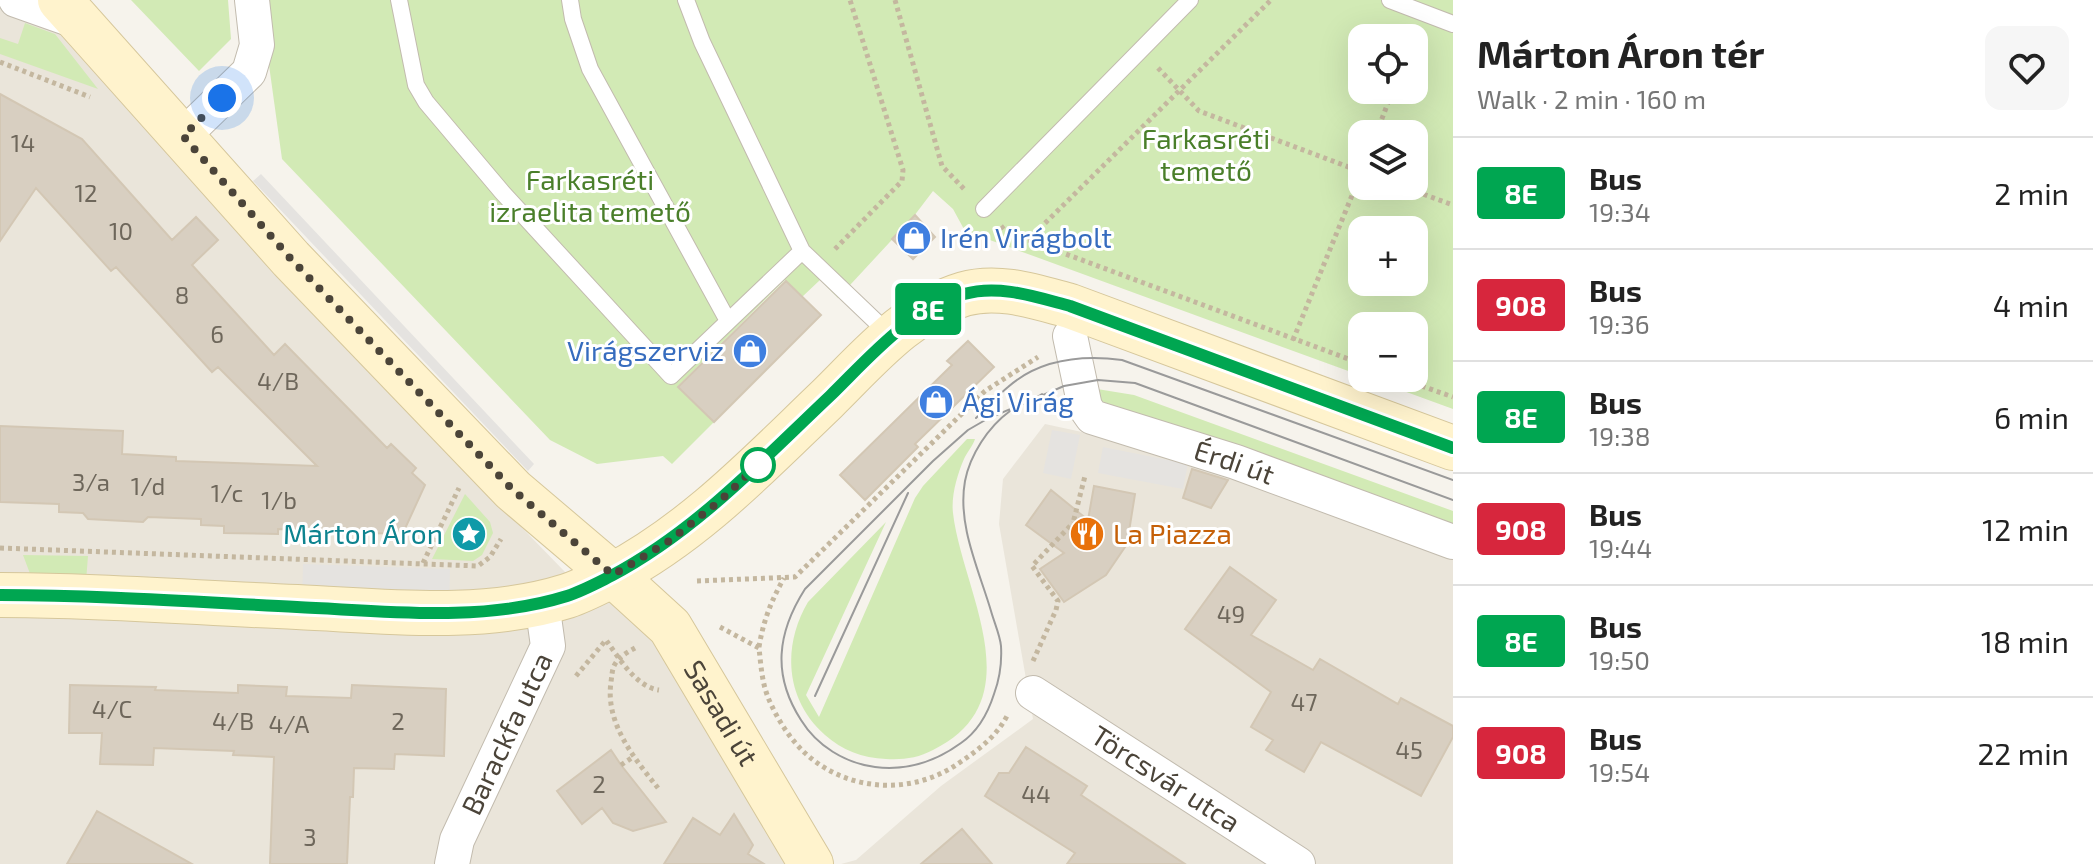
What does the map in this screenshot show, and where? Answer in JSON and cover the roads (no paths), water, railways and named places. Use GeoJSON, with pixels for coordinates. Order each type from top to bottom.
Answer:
{"type":"FeatureCollection","features":[{"type":"Feature","properties":{"kind":"street"},"geometry":{"type":"LineString","coordinates":[[16,0],[70,11]]}},
{"type":"Feature","properties":{"kind":"street"},"geometry":{"type":"LineString","coordinates":[[183,136],[249,72],[257,45],[252,0]]}},
{"type":"Feature","properties":{"kind":"street","name":"Sasadi út"},"geometry":{"type":"LineString","coordinates":[[70,11],[291,259],[513,490],[670,627],[811,864]]}},
{"type":"Feature","properties":{"kind":"street"},"geometry":{"type":"LineString","coordinates":[[0,595],[449,613],[542,603],[571,595],[613,575],[669,541],[721,500],[891,336],[931,306],[965,294],[1009,291],[1070,321],[1453,448]]}},
{"type":"Feature","properties":{"kind":"street","name":"Érdi út"},"geometry":{"type":"LineString","coordinates":[[1070,321],[1091,425],[1236,462],[1453,542]]}},
{"type":"Feature","properties":{"kind":"street","name":"Barackfa utca"},"geometry":{"type":"LineString","coordinates":[[452,864],[457,840],[548,646],[542,603]]}},
{"type":"Feature","properties":{"kind":"street","name":"Törcsvár utca"},"geometry":{"type":"LineString","coordinates":[[1033,693],[1298,864]]}},
{"type":"Feature","properties":{"kind":"lane"},"geometry":{"type":"LineString","coordinates":[[399,0],[416,85],[426,102],[502,192],[671,376],[802,251]]}},
{"type":"Feature","properties":{"kind":"lane"},"geometry":{"type":"LineString","coordinates":[[570,0],[573,19],[590,69],[728,321]]}},
{"type":"Feature","properties":{"kind":"lane"},"geometry":{"type":"LineString","coordinates":[[686,0],[702,42],[802,251],[891,336]]}},
{"type":"Feature","properties":{"kind":"lane"},"geometry":{"type":"LineString","coordinates":[[984,209],[1190,0]]}},
{"type":"Feature","properties":{"kind":"lane"},"geometry":{"type":"LineString","coordinates":[[1390,0],[1453,24]]}},
{"type":"Feature","properties":{"kind":"tram line"},"geometry":{"type":"LineString","coordinates":[[976,418],[1008,387],[1034,370],[1077,359],[1122,360],[1453,480]]}},
{"type":"Feature","properties":{"kind":"tram line"},"geometry":{"type":"LineString","coordinates":[[1042,394],[1026,402],[1022,405],[1010,411],[994,425],[976,452],[965,481],[963,498],[967,531],[1001,646],[998,682],[985,715],[961,743],[920,764],[898,768],[875,767],[853,762],[833,752],[815,738],[801,720],[785,687],[782,670],[788,622],[805,589],[968,430],[987,419],[1064,386],[1098,380],[1135,383],[1453,500]]}},
{"type":"Feature","properties":{"kind":"tram line"},"geometry":{"type":"LineString","coordinates":[[815,696],[908,493]]}},
{"type":"Feature","properties":{"kind":"place","name":"Irén Virágbolt"},"geometry":{"type":"Point","coordinates":[914,238]}},
{"type":"Feature","properties":{"kind":"place","name":"Virágszerviz"},"geometry":{"type":"Point","coordinates":[750,351]}},
{"type":"Feature","properties":{"kind":"place","name":"Ági Virág"},"geometry":{"type":"Point","coordinates":[936,402]}},
{"type":"Feature","properties":{"kind":"place","name":"Márton Áron"},"geometry":{"type":"Point","coordinates":[469,534]}},
{"type":"Feature","properties":{"kind":"place","name":"La Piazza"},"geometry":{"type":"Point","coordinates":[1087,534]}},
{"type":"Feature","properties":{"kind":"park label","name":"Farkasréti temető"},"geometry":{"type":"Point","coordinates":[1206,155]}},
{"type":"Feature","properties":{"kind":"park label","name":"Farkasréti izraelita temető"},"geometry":{"type":"Point","coordinates":[590,196]}}]}
